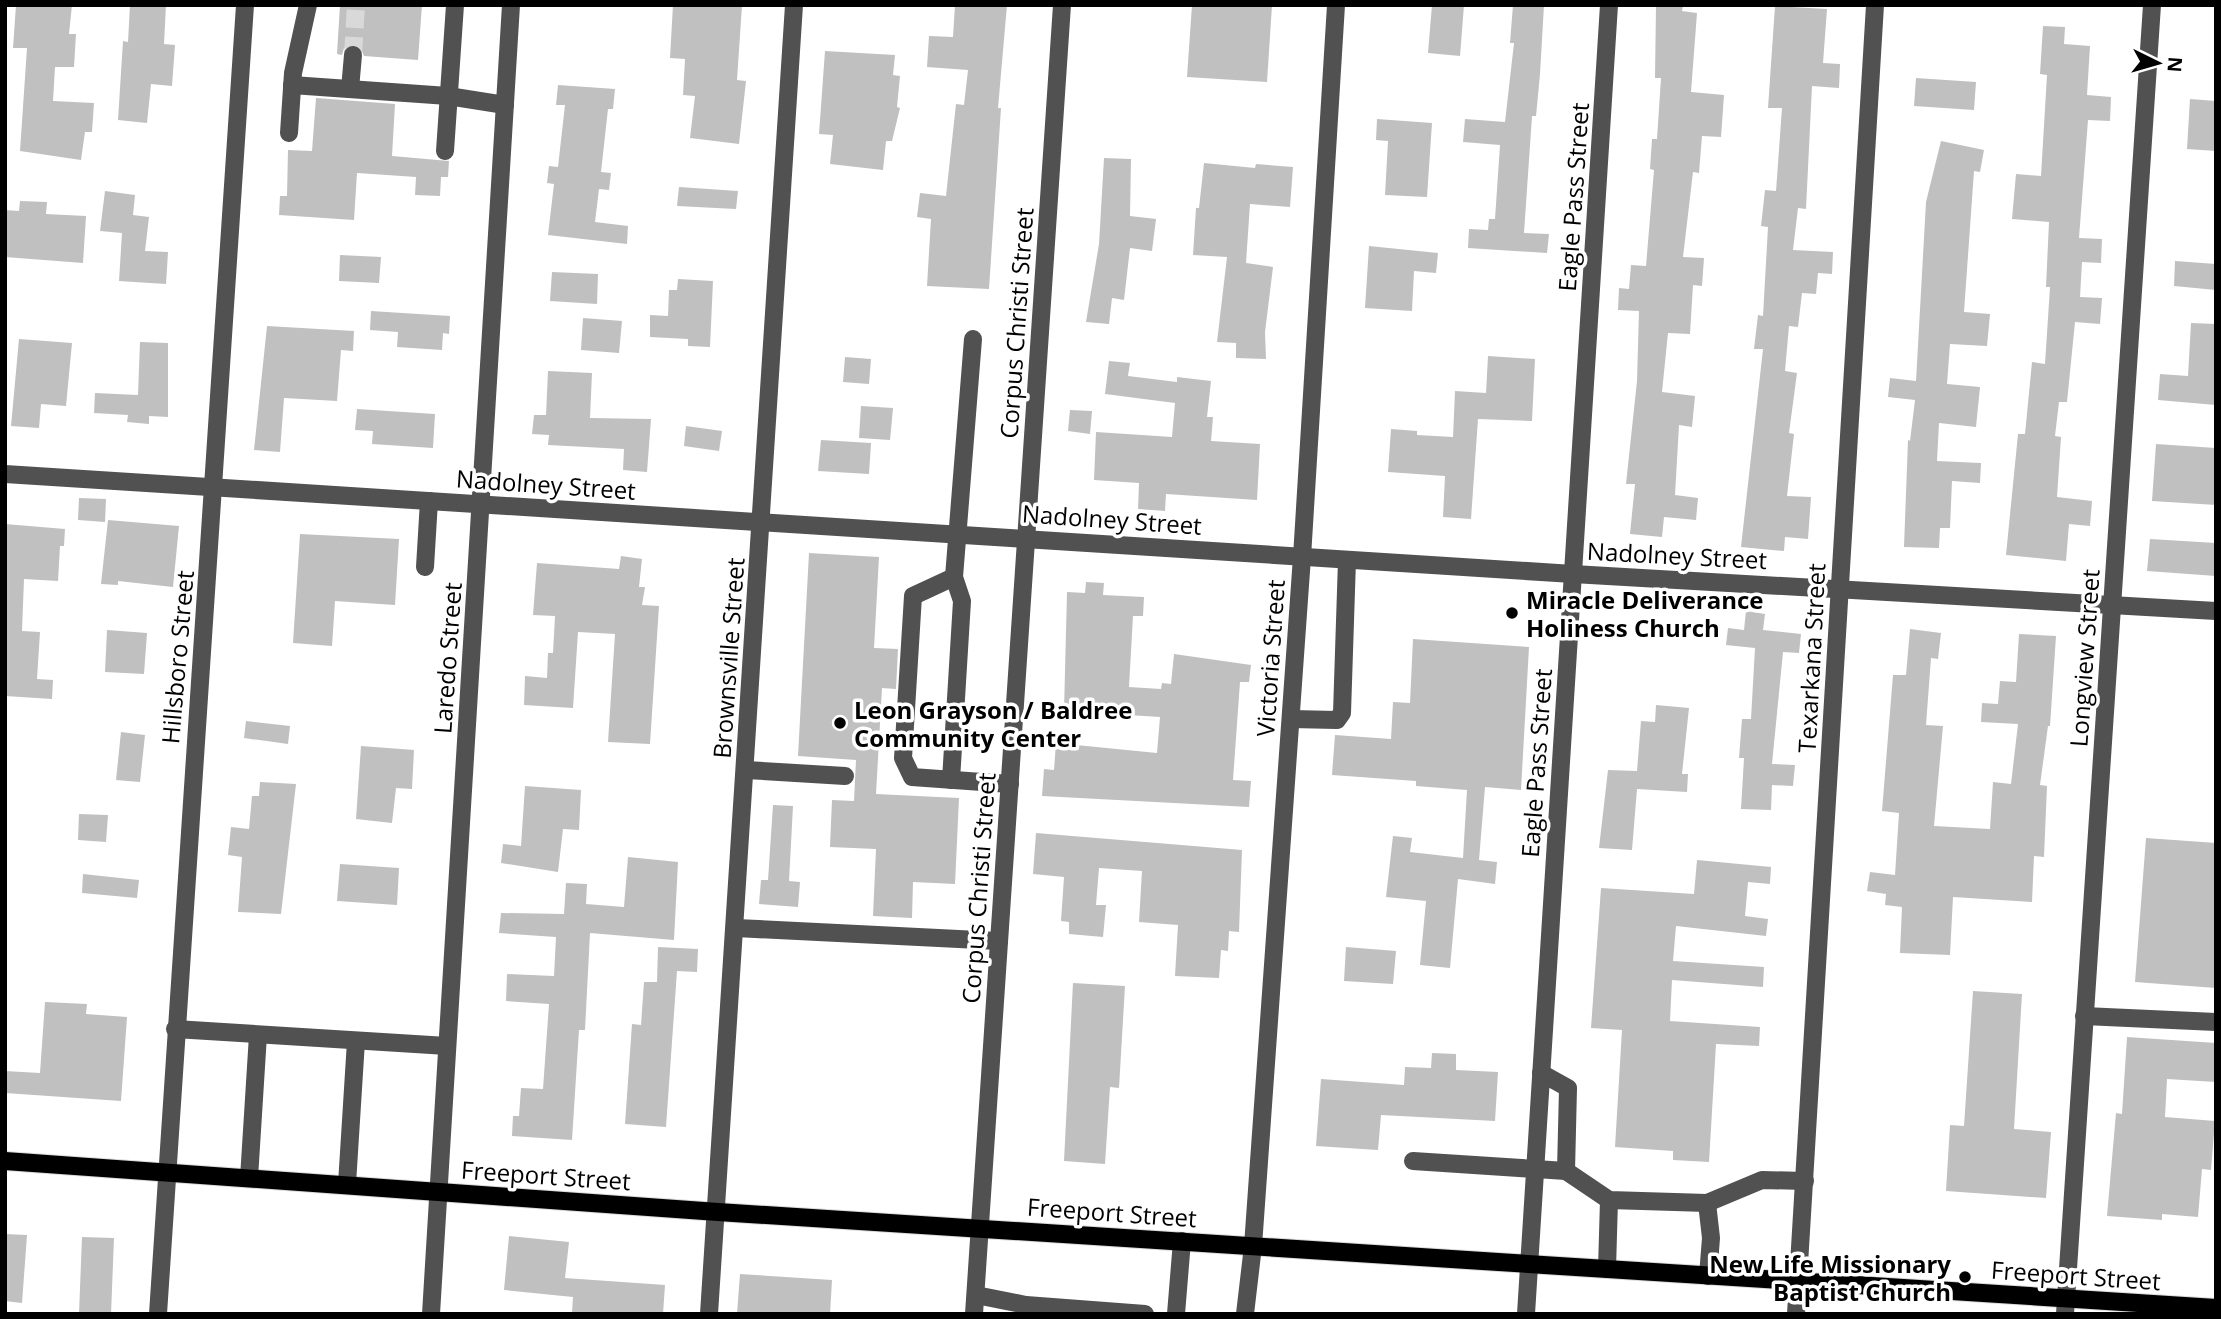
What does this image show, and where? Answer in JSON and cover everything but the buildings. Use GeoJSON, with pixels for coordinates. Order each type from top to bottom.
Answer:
{"type":"FeatureCollection","features":[{"type":"Feature","properties":{"kind":"main road","name":"Freeport Street"},"geometry":{"type":"LineString","coordinates":[[5,1161],[718,1212],[1798,1281],[2065,1306],[2216,1308]]}},
{"type":"Feature","properties":{"kind":"street","name":"Hillsboro Street"},"geometry":{"type":"LineString","coordinates":[[158,1314],[197,687],[208,596],[245,5]]}},
{"type":"Feature","properties":{"kind":"street"},"geometry":{"type":"LineString","coordinates":[[289,133],[292,85],[308,5]]}},
{"type":"Feature","properties":{"kind":"street"},"geometry":{"type":"LineString","coordinates":[[445,150],[455,5]]}},
{"type":"Feature","properties":{"kind":"street","name":"Laredo Street"},"geometry":{"type":"LineString","coordinates":[[431,1314],[512,5]]}},
{"type":"Feature","properties":{"kind":"street","name":"Brownsville Street"},"geometry":{"type":"LineString","coordinates":[[709,1314],[718,1212],[794,5]]}},
{"type":"Feature","properties":{"kind":"street","name":"Corpus Christi Street"},"geometry":{"type":"LineString","coordinates":[[974,1314],[1062,5]]}},
{"type":"Feature","properties":{"kind":"street","name":"Victoria Street"},"geometry":{"type":"LineString","coordinates":[[1245,1314],[1253,1246],[1291,719],[1336,5]]}},
{"type":"Feature","properties":{"kind":"street","name":"Eagle Pass Street"},"geometry":{"type":"LineString","coordinates":[[1525,1314],[1609,5]]}},
{"type":"Feature","properties":{"kind":"street","name":"Texarkana Street"},"geometry":{"type":"LineString","coordinates":[[1796,1314],[1875,5]]}},
{"type":"Feature","properties":{"kind":"street","name":"Longview Street"},"geometry":{"type":"LineString","coordinates":[[2065,1306],[2152,5]]}},
{"type":"Feature","properties":{"kind":"street"},"geometry":{"type":"LineString","coordinates":[[350,89],[353,55]]}},
{"type":"Feature","properties":{"kind":"street"},"geometry":{"type":"LineString","coordinates":[[292,85],[448,96],[505,105]]}},
{"type":"Feature","properties":{"kind":"street"},"geometry":{"type":"LineString","coordinates":[[951,780],[962,601],[954,577],[974,339]]}},
{"type":"Feature","properties":{"kind":"street","name":"Nadolney Street"},"geometry":{"type":"LineString","coordinates":[[5,474],[1026,537],[1347,560],[2216,611]]}},
{"type":"Feature","properties":{"kind":"street"},"geometry":{"type":"LineString","coordinates":[[425,567],[429,501]]}},
{"type":"Feature","properties":{"kind":"street"},"geometry":{"type":"LineString","coordinates":[[1291,719],[1337,720],[1342,713],[1347,560]]}},
{"type":"Feature","properties":{"kind":"street"},"geometry":{"type":"LineString","coordinates":[[954,577],[914,596],[903,758],[912,777],[1010,784]]}},
{"type":"Feature","properties":{"kind":"street"},"geometry":{"type":"LineString","coordinates":[[746,770],[845,776]]}},
{"type":"Feature","properties":{"kind":"street"},"geometry":{"type":"LineString","coordinates":[[736,928],[999,941]]}},
{"type":"Feature","properties":{"kind":"street"},"geometry":{"type":"LineString","coordinates":[[2084,1016],[2216,1022]]}},
{"type":"Feature","properties":{"kind":"street"},"geometry":{"type":"LineString","coordinates":[[175,1029],[447,1046]]}},
{"type":"Feature","properties":{"kind":"street"},"geometry":{"type":"LineString","coordinates":[[249,1178],[258,1035]]}},
{"type":"Feature","properties":{"kind":"street"},"geometry":{"type":"LineString","coordinates":[[347,1185],[356,1041]]}},
{"type":"Feature","properties":{"kind":"street"},"geometry":{"type":"LineString","coordinates":[[1541,1073],[1568,1088],[1566,1171]]}},
{"type":"Feature","properties":{"kind":"street"},"geometry":{"type":"LineString","coordinates":[[1413,1160],[1566,1171],[1609,1199],[1707,1203],[1762,1180],[1805,1181]]}},
{"type":"Feature","properties":{"kind":"street"},"geometry":{"type":"LineString","coordinates":[[1607,1269],[1609,1199]]}},
{"type":"Feature","properties":{"kind":"street"},"geometry":{"type":"LineString","coordinates":[[1707,1203],[1711,1238],[1709,1276]]}},
{"type":"Feature","properties":{"kind":"street"},"geometry":{"type":"LineString","coordinates":[[1176,1314],[1182,1241]]}},
{"type":"Feature","properties":{"kind":"street"},"geometry":{"type":"LineString","coordinates":[[976,1295],[1026,1305],[1145,1314]]}},
{"type":"Feature","properties":{"kind":"tunnel"},"geometry":{"type":"LineString","coordinates":[[353,55],[356,5]]}},
{"type":"Feature","properties":{"kind":"place","name":"Miracle Deliverance Holiness Church"},"geometry":{"type":"Point","coordinates":[1512,613]}},
{"type":"Feature","properties":{"kind":"place","name":"Leon Grayson / Baldree Community Center"},"geometry":{"type":"Point","coordinates":[840,723]}},
{"type":"Feature","properties":{"kind":"place","name":"New Life Missionary Baptist Church"},"geometry":{"type":"Point","coordinates":[1965,1277]}}]}
